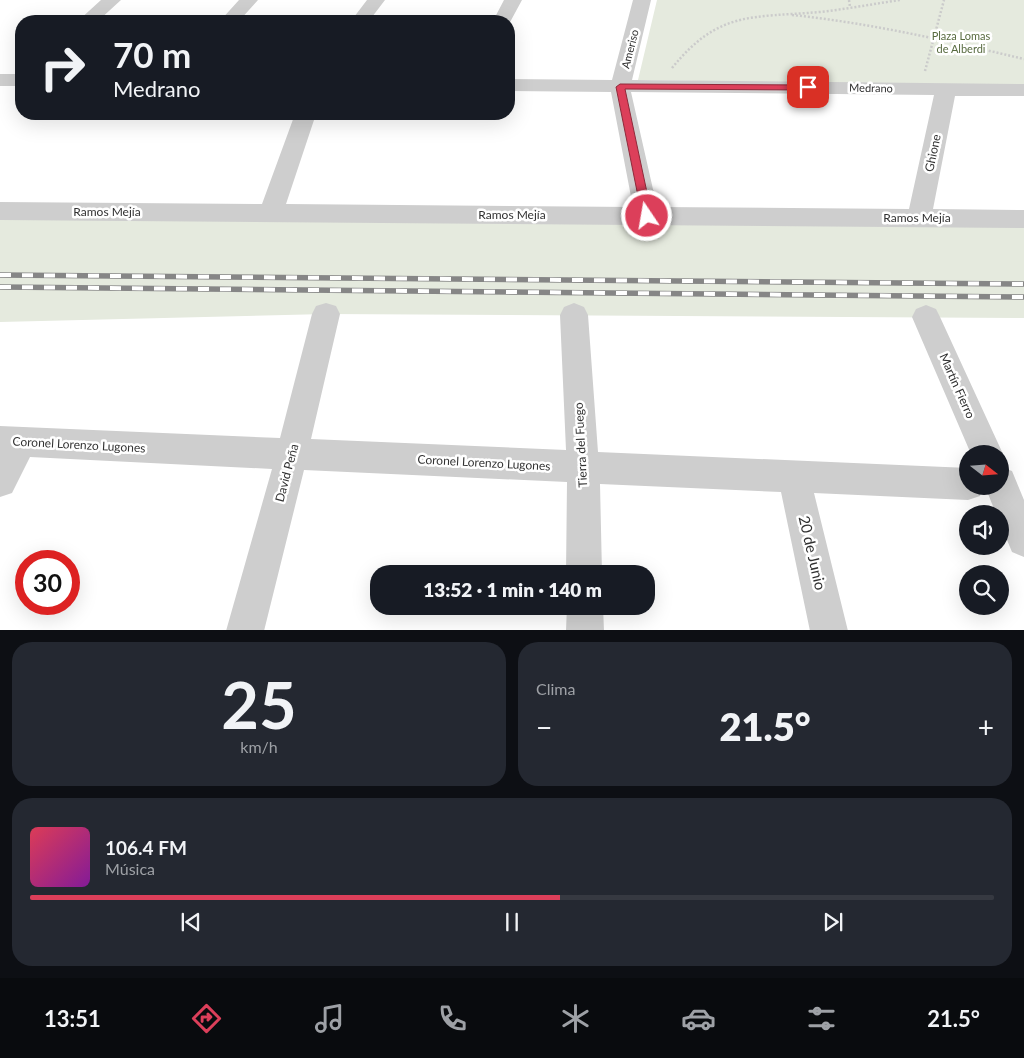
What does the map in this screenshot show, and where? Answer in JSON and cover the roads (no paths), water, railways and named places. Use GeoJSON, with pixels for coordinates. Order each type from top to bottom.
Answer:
{"type":"FeatureCollection","features":[{"type":"Feature","properties":{"kind":"street"},"geometry":{"type":"LineString","coordinates":[[94,15],[112,0]]}},
{"type":"Feature","properties":{"kind":"street"},"geometry":{"type":"LineString","coordinates":[[235,15],[249,0]]}},
{"type":"Feature","properties":{"kind":"street"},"geometry":{"type":"LineString","coordinates":[[365,15],[376,0]]}},
{"type":"Feature","properties":{"kind":"street"},"geometry":{"type":"LineString","coordinates":[[505,15],[513,0]]}},
{"type":"Feature","properties":{"kind":"street","name":"Ameriso"},"geometry":{"type":"LineString","coordinates":[[642,0],[620,87],[647,216]]}},
{"type":"Feature","properties":{"kind":"street","name":"Medrano"},"geometry":{"type":"LineString","coordinates":[[515,85],[1024,90]]}},
{"type":"Feature","properties":{"kind":"street","name":"Ghione"},"geometry":{"type":"LineString","coordinates":[[919,218],[946,89]]}},
{"type":"Feature","properties":{"kind":"street"},"geometry":{"type":"LineString","coordinates":[[270,213],[303,120]]}},
{"type":"Feature","properties":{"kind":"street","name":"Ramos Mejía"},"geometry":{"type":"LineString","coordinates":[[0,211],[1024,219]]}},
{"type":"Feature","properties":{"kind":"street","name":"David Peña"},"geometry":{"type":"LineString","coordinates":[[245,630],[292,454],[326,314]]}},
{"type":"Feature","properties":{"kind":"street","name":"Tierra del Fuego"},"geometry":{"type":"LineString","coordinates":[[574,316],[583,467],[584,565]]}},
{"type":"Feature","properties":{"kind":"street","name":"Martín Fierro"},"geometry":{"type":"LineString","coordinates":[[926,317],[983,445]]}},
{"type":"Feature","properties":{"kind":"street"},"geometry":{"type":"LineString","coordinates":[[0,481],[11,442]]}},
{"type":"Feature","properties":{"kind":"street","name":"Coronel Lorenzo Lugones"},"geometry":{"type":"LineString","coordinates":[[11,442],[959,484]]}},
{"type":"Feature","properties":{"kind":"street","name":"20 de Junio"},"geometry":{"type":"LineString","coordinates":[[794,476],[829,630]]}},
{"type":"Feature","properties":{"kind":"street"},"geometry":{"type":"LineString","coordinates":[[1009,494],[1024,540]]}},
{"type":"Feature","properties":{"kind":"street"},"geometry":{"type":"LineString","coordinates":[[584,615],[585,630]]}},
{"type":"Feature","properties":{"kind":"railway"},"geometry":{"type":"LineString","coordinates":[[0,275],[1024,284]]}},
{"type":"Feature","properties":{"kind":"railway"},"geometry":{"type":"LineString","coordinates":[[0,287],[1024,297]]}},
{"type":"Feature","properties":{"kind":"park label","name":"Plaza Lomas de Alberdi"},"geometry":{"type":"Point","coordinates":[961,42]}}]}
